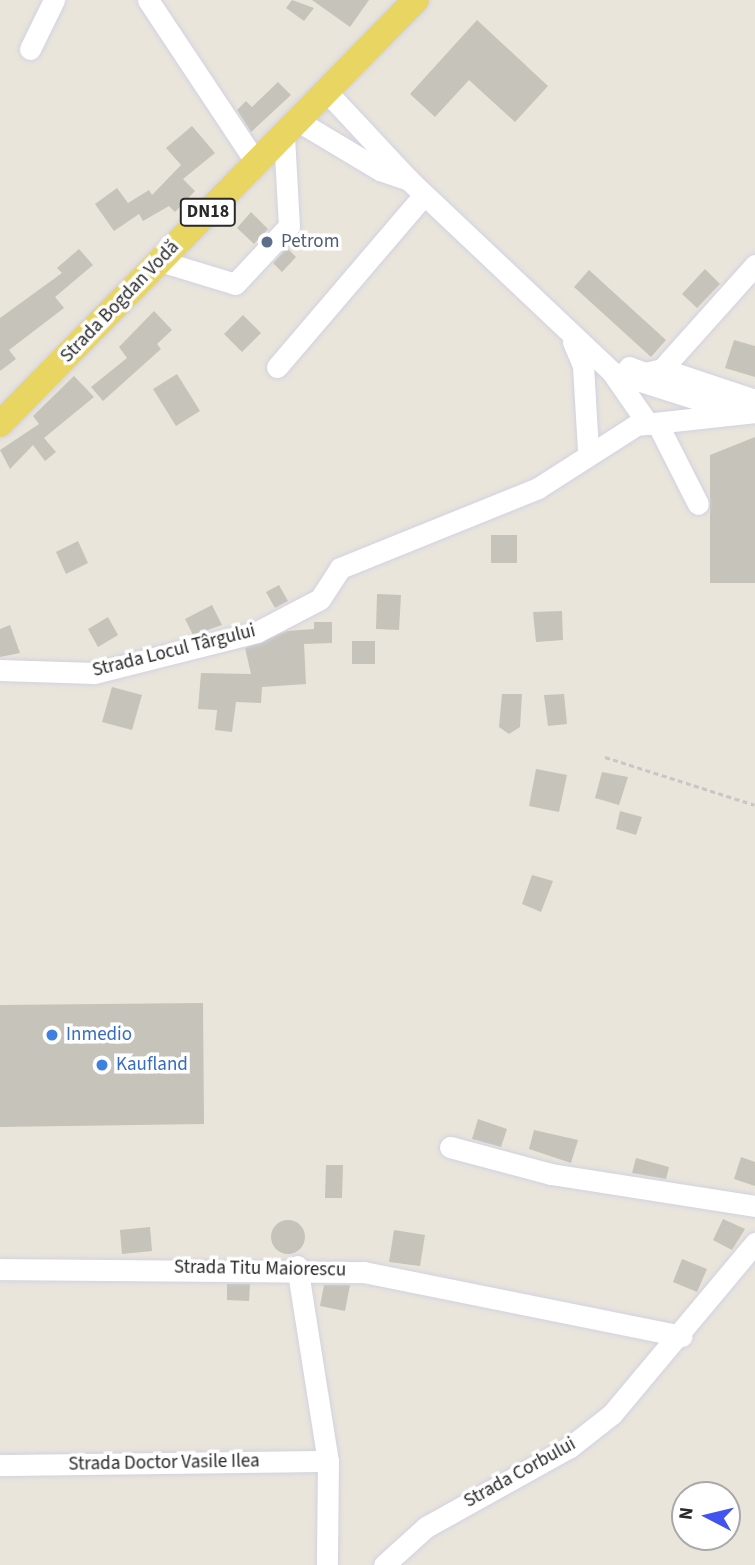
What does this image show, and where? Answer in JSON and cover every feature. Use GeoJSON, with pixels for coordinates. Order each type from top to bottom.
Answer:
{"type":"FeatureCollection","features":[{"type":"Feature","properties":{"kind":"main road","name":"Strada Bogdan Vodă"},"geometry":{"type":"LineString","coordinates":[[0,424],[416,0]]}},
{"type":"Feature","properties":{"kind":"street"},"geometry":{"type":"LineString","coordinates":[[30,49],[54,0]]}},
{"type":"Feature","properties":{"kind":"street"},"geometry":{"type":"LineString","coordinates":[[148,0],[257,164]]}},
{"type":"Feature","properties":{"kind":"street","name":"Strada Locul Târgului"},"geometry":{"type":"LineString","coordinates":[[326,91],[409,180],[612,372],[653,425]]}},
{"type":"Feature","properties":{"kind":"street"},"geometry":{"type":"LineString","coordinates":[[160,261],[235,284],[289,226],[291,128]]}},
{"type":"Feature","properties":{"kind":"street","name":"Strada Locul Târgului"},"geometry":{"type":"LineString","coordinates":[[291,128],[380,170],[409,180]]}},
{"type":"Feature","properties":{"kind":"street"},"geometry":{"type":"LineString","coordinates":[[277,367],[425,195]]}},
{"type":"Feature","properties":{"kind":"street"},"geometry":{"type":"LineString","coordinates":[[657,378],[755,265]]}},
{"type":"Feature","properties":{"kind":"street","name":"Strada Locul Târgului"},"geometry":{"type":"LineString","coordinates":[[569,333],[717,409],[755,411]]}},
{"type":"Feature","properties":{"kind":"street","name":"Strada Locul Târgului"},"geometry":{"type":"LineString","coordinates":[[569,333],[583,366],[588,450]]}},
{"type":"Feature","properties":{"kind":"street","name":"Strada Locul Târgului"},"geometry":{"type":"LineString","coordinates":[[612,372],[686,380],[755,400]]}},
{"type":"Feature","properties":{"kind":"street","name":"Strada Locul Târgului"},"geometry":{"type":"LineString","coordinates":[[0,670],[94,673],[257,632],[320,599],[340,568],[538,488],[588,450],[653,425],[755,411]]}},
{"type":"Feature","properties":{"kind":"street"},"geometry":{"type":"LineString","coordinates":[[653,425],[698,504]]}},
{"type":"Feature","properties":{"kind":"street"},"geometry":{"type":"LineString","coordinates":[[450,1147],[551,1174],[755,1206]]}},
{"type":"Feature","properties":{"kind":"street","name":"Strada Corbului"},"geometry":{"type":"LineString","coordinates":[[384,1565],[426,1527],[570,1447],[612,1415],[682,1336],[755,1244]]}},
{"type":"Feature","properties":{"kind":"street"},"geometry":{"type":"LineString","coordinates":[[297,1266],[328,1461],[327,1565]]}},
{"type":"Feature","properties":{"kind":"street","name":"Strada Titu Maiorescu"},"geometry":{"type":"LineString","coordinates":[[0,1269],[297,1266],[364,1272],[682,1336]]}},
{"type":"Feature","properties":{"kind":"street","name":"Strada Doctor Vasile Ilea"},"geometry":{"type":"LineString","coordinates":[[0,1465],[328,1461]]}},
{"type":"Feature","properties":{"kind":"path"},"geometry":{"type":"LineString","coordinates":[[605,757],[755,805]]}},
{"type":"Feature","properties":{"kind":"building"},"geometry":{"type":"Polygon","coordinates":[[[292,0],[314,8],[304,21],[286,8],[292,0]]]}},
{"type":"Feature","properties":{"kind":"building"},"geometry":{"type":"Polygon","coordinates":[[[312,0],[369,0],[350,27],[312,0]]]}},
{"type":"Feature","properties":{"kind":"building"},"geometry":{"type":"Polygon","coordinates":[[[477,20],[548,86],[515,122],[469,80],[435,117],[410,94],[477,20]]]}},
{"type":"Feature","properties":{"kind":"building"},"geometry":{"type":"Polygon","coordinates":[[[278,82],[291,95],[251,132],[237,110],[246,101],[252,107],[278,82]]]}},
{"type":"Feature","properties":{"kind":"building"},"geometry":{"type":"Polygon","coordinates":[[[192,126],[215,153],[183,179],[195,191],[175,212],[169,206],[143,221],[139,214],[114,231],[95,204],[117,188],[128,203],[149,190],[152,195],[181,165],[166,148],[192,126]]]}},
{"type":"Feature","properties":{"kind":"building"},"geometry":{"type":"Polygon","coordinates":[[[251,212],[268,229],[254,244],[237,228],[251,212]]]}},
{"type":"Feature","properties":{"kind":"building"},"geometry":{"type":"Polygon","coordinates":[[[287,248],[296,257],[282,272],[273,263],[287,248]]]}},
{"type":"Feature","properties":{"kind":"building"},"geometry":{"type":"Polygon","coordinates":[[[79,249],[93,265],[55,297],[64,308],[9,350],[16,359],[0,371],[0,318],[62,273],[57,268],[79,249]]]}},
{"type":"Feature","properties":{"kind":"building"},"geometry":{"type":"Polygon","coordinates":[[[705,269],[720,284],[697,308],[682,294],[705,269]]]}},
{"type":"Feature","properties":{"kind":"building"},"geometry":{"type":"Polygon","coordinates":[[[589,270],[666,340],[651,357],[574,287],[589,270]]]}},
{"type":"Feature","properties":{"kind":"building"},"geometry":{"type":"Polygon","coordinates":[[[154,311],[172,330],[157,344],[161,349],[103,401],[91,387],[127,358],[119,347],[154,311]]]}},
{"type":"Feature","properties":{"kind":"building"},"geometry":{"type":"Polygon","coordinates":[[[243,315],[261,333],[242,352],[224,334],[243,315]]]}},
{"type":"Feature","properties":{"kind":"building"},"geometry":{"type":"Polygon","coordinates":[[[734,340],[755,346],[755,377],[725,368],[734,340]]]}},
{"type":"Feature","properties":{"kind":"building"},"geometry":{"type":"Polygon","coordinates":[[[177,374],[200,411],[176,426],[153,389],[177,374]]]}},
{"type":"Feature","properties":{"kind":"building"},"geometry":{"type":"Polygon","coordinates":[[[74,376],[94,397],[44,438],[56,452],[45,461],[33,445],[10,469],[0,450],[39,424],[33,416],[74,376]]]}},
{"type":"Feature","properties":{"kind":"building"},"geometry":{"type":"Polygon","coordinates":[[[755,437],[755,583],[710,583],[710,455],[755,437]]]}},
{"type":"Feature","properties":{"kind":"building"},"geometry":{"type":"Polygon","coordinates":[[[491,535],[517,535],[517,563],[491,563],[491,535]]]}},
{"type":"Feature","properties":{"kind":"building"},"geometry":{"type":"Polygon","coordinates":[[[78,541],[88,563],[66,574],[56,552],[78,541]]]}},
{"type":"Feature","properties":{"kind":"building"},"geometry":{"type":"Polygon","coordinates":[[[279,585],[288,601],[275,608],[266,592],[279,585]]]}},
{"type":"Feature","properties":{"kind":"building"},"geometry":{"type":"Polygon","coordinates":[[[377,594],[401,595],[399,630],[376,629],[377,594]]]}},
{"type":"Feature","properties":{"kind":"building"},"geometry":{"type":"Polygon","coordinates":[[[212,605],[222,625],[193,635],[185,619],[212,605]]]}},
{"type":"Feature","properties":{"kind":"building"},"geometry":{"type":"Polygon","coordinates":[[[562,611],[563,640],[536,642],[533,612],[562,611]]]}},
{"type":"Feature","properties":{"kind":"building"},"geometry":{"type":"Polygon","coordinates":[[[108,617],[118,635],[98,647],[88,629],[108,617]]]}},
{"type":"Feature","properties":{"kind":"building"},"geometry":{"type":"Polygon","coordinates":[[[314,622],[332,622],[332,643],[304,644],[306,684],[262,687],[261,703],[236,702],[232,732],[215,730],[217,710],[198,709],[201,673],[251,674],[245,648],[287,631],[314,629],[314,622]]]}},
{"type":"Feature","properties":{"kind":"building"},"geometry":{"type":"Polygon","coordinates":[[[10,625],[20,653],[0,657],[0,629],[10,625]]]}},
{"type":"Feature","properties":{"kind":"building"},"geometry":{"type":"Polygon","coordinates":[[[352,641],[375,641],[375,664],[352,664],[352,641]]]}},
{"type":"Feature","properties":{"kind":"building"},"geometry":{"type":"Polygon","coordinates":[[[112,687],[142,695],[132,730],[102,722],[112,687]]]}},
{"type":"Feature","properties":{"kind":"building"},"geometry":{"type":"Polygon","coordinates":[[[502,694],[522,694],[520,727],[509,734],[499,727],[502,694]]]}},
{"type":"Feature","properties":{"kind":"building"},"geometry":{"type":"Polygon","coordinates":[[[564,694],[567,724],[548,726],[544,695],[564,694]]]}},
{"type":"Feature","properties":{"kind":"building"},"geometry":{"type":"Polygon","coordinates":[[[536,769],[567,775],[559,812],[529,806],[536,769]]]}},
{"type":"Feature","properties":{"kind":"building"},"geometry":{"type":"Polygon","coordinates":[[[602,772],[628,777],[619,805],[595,798],[602,772]]]}},
{"type":"Feature","properties":{"kind":"building"},"geometry":{"type":"Polygon","coordinates":[[[620,811],[642,817],[636,835],[616,829],[620,811]]]}},
{"type":"Feature","properties":{"kind":"building"},"geometry":{"type":"Polygon","coordinates":[[[532,875],[553,881],[541,912],[522,904],[532,875]]]}},
{"type":"Feature","properties":{"kind":"building","name":"Kaufland"},"geometry":{"type":"Polygon","coordinates":[[[203,1003],[204,1124],[0,1127],[0,1005],[203,1003]]]}},
{"type":"Feature","properties":{"kind":"building"},"geometry":{"type":"Polygon","coordinates":[[[478,1119],[507,1129],[501,1147],[472,1139],[478,1119]]]}},
{"type":"Feature","properties":{"kind":"building"},"geometry":{"type":"Polygon","coordinates":[[[534,1130],[578,1140],[571,1163],[529,1149],[534,1130]]]}},
{"type":"Feature","properties":{"kind":"building"},"geometry":{"type":"Polygon","coordinates":[[[741,1157],[755,1162],[755,1186],[734,1179],[741,1157]]]}},
{"type":"Feature","properties":{"kind":"building"},"geometry":{"type":"Polygon","coordinates":[[[636,1158],[669,1167],[666,1179],[632,1173],[636,1158]]]}},
{"type":"Feature","properties":{"kind":"building"},"geometry":{"type":"Polygon","coordinates":[[[326,1165],[343,1165],[342,1198],[325,1198],[326,1165]]]}},
{"type":"Feature","properties":{"kind":"building"},"geometry":{"type":"Polygon","coordinates":[[[723,1219],[745,1229],[732,1250],[713,1240],[723,1219]]]}},
{"type":"Feature","properties":{"kind":"building"},"geometry":{"type":"Polygon","coordinates":[[[288,1220],[300,1225],[305,1237],[300,1249],[288,1254],[276,1249],[271,1237],[276,1225],[288,1220]]]}},
{"type":"Feature","properties":{"kind":"building"},"geometry":{"type":"Polygon","coordinates":[[[150,1227],[152,1251],[122,1254],[120,1230],[150,1227]]]}},
{"type":"Feature","properties":{"kind":"building"},"geometry":{"type":"Polygon","coordinates":[[[394,1230],[425,1235],[420,1266],[389,1262],[394,1230]]]}},
{"type":"Feature","properties":{"kind":"building"},"geometry":{"type":"Polygon","coordinates":[[[682,1259],[707,1269],[697,1292],[673,1282],[682,1259]]]}},
{"type":"Feature","properties":{"kind":"building"},"geometry":{"type":"Polygon","coordinates":[[[227,1284],[250,1284],[249,1301],[227,1300],[227,1284]]]}},
{"type":"Feature","properties":{"kind":"building"},"geometry":{"type":"Polygon","coordinates":[[[324,1285],[350,1285],[345,1311],[320,1306],[324,1285]]]}},
{"type":"Feature","properties":{"kind":"place","name":"Petrom"},"geometry":{"type":"Point","coordinates":[267,242]}},
{"type":"Feature","properties":{"kind":"place","name":"Inmedio"},"geometry":{"type":"Point","coordinates":[52,1035]}},
{"type":"Feature","properties":{"kind":"place","name":"Kaufland"},"geometry":{"type":"Point","coordinates":[102,1065]}}]}
